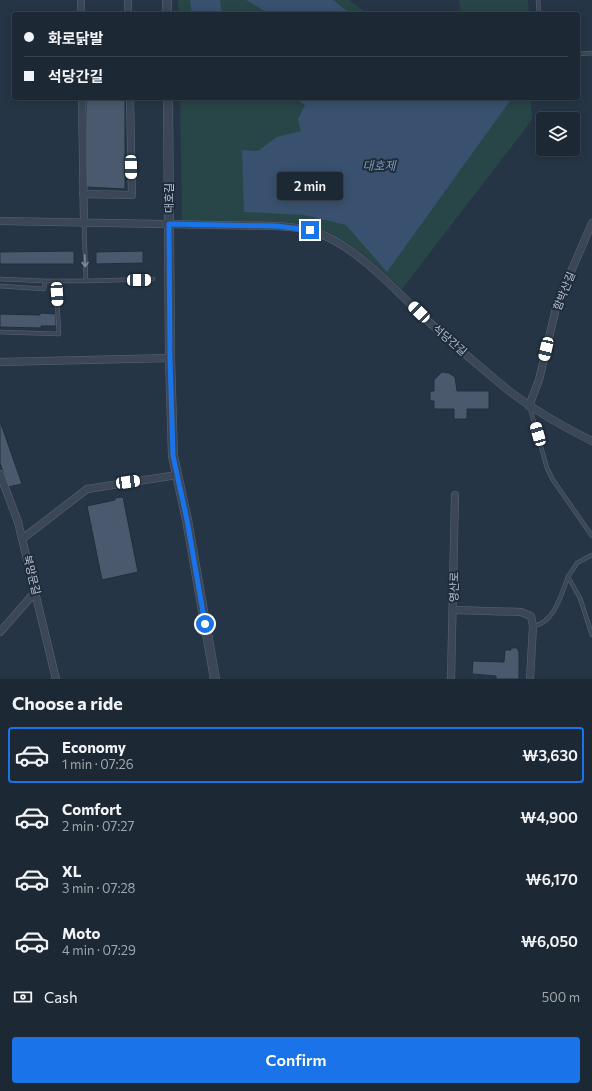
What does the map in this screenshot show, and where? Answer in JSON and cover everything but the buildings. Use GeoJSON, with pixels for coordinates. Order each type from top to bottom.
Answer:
{"type":"FeatureCollection","features":[{"type":"Feature","properties":{"kind":"street"},"geometry":{"type":"LineString","coordinates":[[81,0],[81,12]]}},
{"type":"Feature","properties":{"kind":"street"},"geometry":{"type":"LineString","coordinates":[[128,0],[128,12]]}},
{"type":"Feature","properties":{"kind":"street"},"geometry":{"type":"LineString","coordinates":[[167,0],[167,12]]}},
{"type":"Feature","properties":{"kind":"street"},"geometry":{"type":"LineString","coordinates":[[82,100],[84,222]]}},
{"type":"Feature","properties":{"kind":"street"},"geometry":{"type":"LineString","coordinates":[[83,194],[132,195],[130,100]]}},
{"type":"Feature","properties":{"kind":"street","name":"대호길"},"geometry":{"type":"LineString","coordinates":[[168,100],[170,358],[173,456],[187,520],[215,679]]}},
{"type":"Feature","properties":{"kind":"street","name":"석당간길"},"geometry":{"type":"LineString","coordinates":[[0,221],[276,226],[298,228],[316,232],[335,240],[358,256],[452,342],[529,406],[592,441]]}},
{"type":"Feature","properties":{"kind":"street","name":"함박산길"},"geometry":{"type":"LineString","coordinates":[[529,406],[539,380],[557,304],[592,224]]}},
{"type":"Feature","properties":{"kind":"street"},"geometry":{"type":"LineString","coordinates":[[0,362],[170,358]]}},
{"type":"Feature","properties":{"kind":"street","name":"북망문길"},"geometry":{"type":"LineString","coordinates":[[0,474],[22,539],[36,591],[56,679]]}},
{"type":"Feature","properties":{"kind":"street"},"geometry":{"type":"LineString","coordinates":[[22,539],[87,489],[177,475]]}},
{"type":"Feature","properties":{"kind":"street","name":"영산로"},"geometry":{"type":"LineString","coordinates":[[451,679],[454,610],[455,495]]}},
{"type":"Feature","properties":{"kind":"street"},"geometry":{"type":"LineString","coordinates":[[0,632],[36,591]]}},
{"type":"Feature","properties":{"kind":"street"},"geometry":{"type":"LineString","coordinates":[[454,610],[521,612],[528,614],[533,622],[530,679]]}},
{"type":"Feature","properties":{"kind":"lane"},"geometry":{"type":"LineString","coordinates":[[538,0],[539,12]]}},
{"type":"Feature","properties":{"kind":"lane"},"geometry":{"type":"LineString","coordinates":[[580,54],[592,53]]}},
{"type":"Feature","properties":{"kind":"lane"},"geometry":{"type":"LineString","coordinates":[[84,222],[86,281]]}},
{"type":"Feature","properties":{"kind":"lane"},"geometry":{"type":"LineString","coordinates":[[0,279],[45,282],[152,279]]}},
{"type":"Feature","properties":{"kind":"lane"},"geometry":{"type":"LineString","coordinates":[[0,332],[59,334],[56,281]]}},
{"type":"Feature","properties":{"kind":"lane"},"geometry":{"type":"LineString","coordinates":[[0,286],[44,289],[45,282]]}},
{"type":"Feature","properties":{"kind":"lane"},"geometry":{"type":"LineString","coordinates":[[529,406],[547,468],[553,480],[592,536]]}},
{"type":"Feature","properties":{"kind":"lane"},"geometry":{"type":"LineString","coordinates":[[533,622],[538,625],[551,615],[568,576],[577,563],[592,555]]}},
{"type":"Feature","properties":{"kind":"lane"},"geometry":{"type":"LineString","coordinates":[[568,576],[580,598],[592,635]]}},
{"type":"Feature","properties":{"kind":"green space"},"geometry":{"type":"Polygon","coordinates":[[[178,0],[349,0],[365,12],[178,12],[178,0]]]}},
{"type":"Feature","properties":{"kind":"green space"},"geometry":{"type":"Polygon","coordinates":[[[459,0],[528,0],[529,12],[461,12],[459,0]]]}},
{"type":"Feature","properties":{"kind":"green space","name":"대호제"},"geometry":{"type":"Polygon","coordinates":[[[180,100],[531,100],[532,120],[402,289],[355,248],[330,233],[315,227],[299,223],[182,222],[180,100]]]}},
{"type":"Feature","properties":{"kind":"water"},"geometry":{"type":"Polygon","coordinates":[[[190,0],[220,0],[222,12],[192,12],[190,0]]]}},
{"type":"Feature","properties":{"kind":"water"},"geometry":{"type":"Polygon","coordinates":[[[246,0],[333,0],[348,12],[267,12],[246,0]]]}},
{"type":"Feature","properties":{"kind":"water","name":"대호제"},"geometry":{"type":"Polygon","coordinates":[[[298,100],[511,100],[387,272],[346,225],[304,215],[244,212],[242,150],[258,151],[277,137],[301,131],[298,119],[305,105],[298,100]]]}},
{"type":"Feature","properties":{"kind":"route"},"geometry":{"type":"LineString","coordinates":[[205,624],[187,520],[173,456],[170,405],[169,224],[276,226],[310,230]]}}]}
